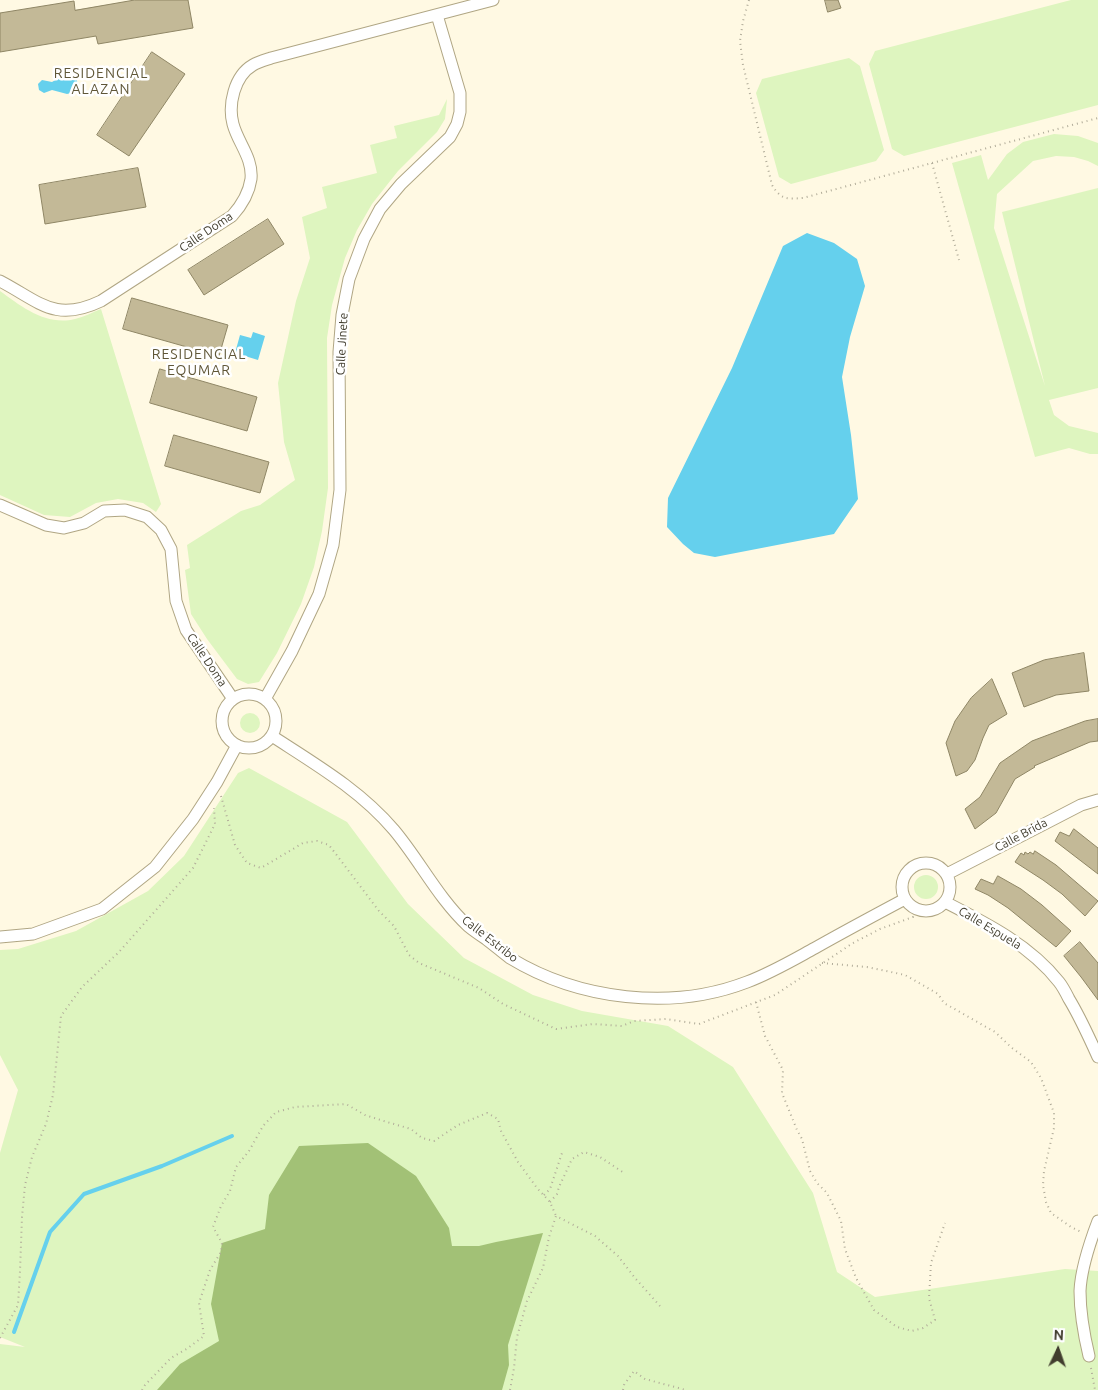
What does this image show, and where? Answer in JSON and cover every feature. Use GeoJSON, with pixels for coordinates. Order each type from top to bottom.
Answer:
{"type":"FeatureCollection","features":[{"type":"Feature","properties":{"kind":"street","name":"Calle Doma"},"geometry":{"type":"LineString","coordinates":[[0,281],[52,309],[68,311],[86,308],[101,301],[232,216],[241,205],[251,178],[249,160],[233,124],[231,108],[234,92],[240,78],[252,66],[271,58],[493,0]]}},
{"type":"Feature","properties":{"kind":"street","name":"Calle Jinete"},"geometry":{"type":"LineString","coordinates":[[265,699],[292,651],[319,594],[333,545],[340,490],[339,352],[342,315],[349,279],[364,239],[380,210],[401,184],[450,137],[457,124],[460,112],[460,93],[437,15]]}},
{"type":"Feature","properties":{"kind":"street","name":"Calle Doma"},"geometry":{"type":"LineString","coordinates":[[0,505],[46,525],[64,528],[84,523],[104,511],[125,510],[147,517],[161,530],[171,549],[176,601],[186,630],[234,699]]}},
{"type":"Feature","properties":{"kind":"street"},"geometry":{"type":"LineString","coordinates":[[241,695],[258,695],[265,699],[275,712],[275,728],[272,736],[260,746],[252,748],[244,748],[229,740],[224,732],[222,723],[223,713],[227,705],[241,695]]}},
{"type":"Feature","properties":{"kind":"street","name":"Calle Estribo"},"geometry":{"type":"LineString","coordinates":[[272,736],[334,776],[370,804],[395,831],[444,900],[468,926],[510,958],[542,974],[575,986],[612,995],[647,998],[684,996],[719,991],[748,982],[907,902]]}},
{"type":"Feature","properties":{"kind":"street"},"geometry":{"type":"LineString","coordinates":[[0,937],[33,934],[102,909],[155,867],[193,819],[217,782],[237,745]]}},
{"type":"Feature","properties":{"kind":"street","name":"Calle Brida"},"geometry":{"type":"LineString","coordinates":[[947,874],[1081,805],[1098,800]]}},
{"type":"Feature","properties":{"kind":"street"},"geometry":{"type":"LineString","coordinates":[[920,863],[935,864],[947,874],[950,888],[945,902],[939,907],[924,911],[917,909],[907,902],[902,892],[901,884],[907,871],[913,866],[920,863]]}},
{"type":"Feature","properties":{"kind":"street","name":"Calle Espuela"},"geometry":{"type":"LineString","coordinates":[[945,902],[1014,941],[1040,962],[1060,983],[1080,1017],[1098,1057]]}},
{"type":"Feature","properties":{"kind":"street"},"geometry":{"type":"LineString","coordinates":[[1088,1356],[1080,1290],[1087,1250],[1098,1221]]}},
{"type":"Feature","properties":{"kind":"path"},"geometry":{"type":"LineString","coordinates":[[749,0],[740,41],[742,65],[772,186],[778,194],[788,199],[803,198],[1098,118]]}},
{"type":"Feature","properties":{"kind":"path"},"geometry":{"type":"LineString","coordinates":[[932,163],[959,260]]}},
{"type":"Feature","properties":{"kind":"path"},"geometry":{"type":"LineString","coordinates":[[217,782],[235,845],[247,863],[261,868],[303,843],[317,841],[329,845],[379,911],[394,926],[409,955],[419,962],[479,988],[503,1004],[556,1029],[593,1024],[622,1026],[634,1021],[666,1019],[699,1024],[775,995],[853,943],[880,929],[913,918],[907,902]]}},
{"type":"Feature","properties":{"kind":"path"},"geometry":{"type":"LineString","coordinates":[[0,1338],[18,1305],[25,1186],[32,1156],[46,1124],[53,1095],[61,1016],[82,987],[119,952],[193,868],[215,824],[214,799],[210,792]]}},
{"type":"Feature","properties":{"kind":"path"},"geometry":{"type":"LineString","coordinates":[[822,963],[867,967],[905,975],[938,994],[944,1003],[995,1032],[1031,1062],[1041,1078],[1054,1113],[1054,1128],[1042,1185],[1046,1202],[1051,1212],[1072,1228],[1092,1237]]}},
{"type":"Feature","properties":{"kind":"path"},"geometry":{"type":"LineString","coordinates":[[756,1002],[765,1036],[782,1070],[782,1093],[802,1140],[810,1171],[817,1183],[827,1193],[841,1221],[845,1249],[856,1278],[874,1310],[897,1327],[912,1331],[923,1328],[936,1320],[929,1298],[931,1263],[945,1224]]}},
{"type":"Feature","properties":{"kind":"path"},"geometry":{"type":"LineString","coordinates":[[142,1390],[171,1358],[204,1336],[199,1303],[210,1270],[221,1252],[222,1243],[213,1227],[221,1206],[230,1191],[236,1167],[249,1151],[263,1126],[276,1112],[295,1108],[346,1104],[366,1115],[410,1129],[422,1138],[434,1142],[458,1125],[486,1114],[498,1119],[501,1131],[518,1162],[550,1202],[556,1216],[595,1236],[618,1256],[660,1306]]}},
{"type":"Feature","properties":{"kind":"path"},"geometry":{"type":"LineString","coordinates":[[544,1196],[550,1189],[563,1150]]}},
{"type":"Feature","properties":{"kind":"path"},"geometry":{"type":"LineString","coordinates":[[550,1202],[557,1194],[572,1159],[584,1152],[600,1157],[624,1173]]}},
{"type":"Feature","properties":{"kind":"path"},"geometry":{"type":"LineString","coordinates":[[510,1390],[517,1337],[527,1301],[543,1268],[549,1237],[556,1216]]}},
{"type":"Feature","properties":{"kind":"path"},"geometry":{"type":"LineString","coordinates":[[1088,1356],[1095,1390]]}},
{"type":"Feature","properties":{"kind":"path"},"geometry":{"type":"LineString","coordinates":[[623,1390],[624,1385],[634,1371],[645,1380],[686,1390]]}},
{"type":"Feature","properties":{"kind":"path"},"geometry":{"type":"LineString","coordinates":[[1093,1381],[1098,1380]]}},
{"type":"Feature","properties":{"kind":"green space"},"geometry":{"type":"Polygon","coordinates":[[[1071,0],[1098,0],[1098,105],[904,156],[892,149],[869,64],[875,51],[1071,0]]]}},
{"type":"Feature","properties":{"kind":"green space"},"geometry":{"type":"Polygon","coordinates":[[[849,58],[860,66],[884,150],[876,161],[791,184],[779,177],[756,93],[762,79],[849,58]]]}},
{"type":"Feature","properties":{"kind":"green space"},"geometry":{"type":"Polygon","coordinates":[[[447,99],[445,119],[437,132],[398,171],[372,204],[357,230],[345,258],[332,305],[327,338],[328,488],[322,531],[314,567],[301,604],[277,653],[259,682],[248,684],[237,679],[191,614],[185,570],[190,568],[187,545],[241,511],[260,505],[295,480],[284,442],[278,383],[296,301],[310,258],[302,217],[327,208],[322,187],[377,173],[370,145],[397,138],[394,126],[439,115],[447,99]]]}},
{"type":"Feature","properties":{"kind":"green space"},"geometry":{"type":"Polygon","coordinates":[[[1054,134],[1078,136],[1098,143],[1098,166],[1074,157],[1056,156],[1033,161],[997,194],[994,228],[1045,386],[1002,212],[1098,188],[1098,388],[1049,400],[1054,415],[1069,426],[1098,433],[1098,454],[1090,454],[1069,448],[1035,457],[952,163],[981,155],[988,180],[1007,154],[1023,142],[1054,134]]]}},
{"type":"Feature","properties":{"kind":"green space"},"geometry":{"type":"Polygon","coordinates":[[[0,291],[35,314],[54,320],[75,319],[101,309],[161,504],[156,512],[143,503],[118,499],[96,503],[70,517],[44,515],[0,495],[0,291]]]}},
{"type":"Feature","properties":{"kind":"green space"},"geometry":{"type":"Polygon","coordinates":[[[250,713],[257,716],[260,723],[257,730],[250,733],[243,730],[240,723],[243,716],[250,713]]]}},
{"type":"Feature","properties":{"kind":"green space"},"geometry":{"type":"Polygon","coordinates":[[[249,768],[347,822],[408,904],[464,958],[533,995],[582,1011],[668,1026],[733,1067],[813,1193],[837,1272],[875,1297],[1065,1269],[1098,1271],[1098,1390],[0,1390],[0,1344],[25,1347],[0,1337],[0,1153],[18,1090],[0,1055],[0,950],[18,949],[76,931],[148,891],[184,856],[238,773],[249,768]]]}},
{"type":"Feature","properties":{"kind":"green space"},"geometry":{"type":"Polygon","coordinates":[[[926,875],[931,876],[937,882],[937,892],[931,898],[926,899],[921,898],[915,892],[914,887],[915,882],[921,876],[926,875]]]}},
{"type":"Feature","properties":{"kind":"green space"},"geometry":{"type":"Polygon","coordinates":[[[368,1143],[416,1176],[449,1228],[452,1246],[479,1246],[543,1233],[508,1345],[509,1365],[502,1390],[157,1390],[180,1364],[219,1341],[211,1304],[222,1243],[265,1229],[269,1195],[299,1146],[368,1143]]]}},
{"type":"Feature","properties":{"kind":"water"},"geometry":{"type":"Polygon","coordinates":[[[72,73],[77,82],[75,92],[67,94],[52,90],[44,93],[39,90],[38,84],[42,80],[52,82],[72,73]]]}},
{"type":"Feature","properties":{"kind":"water"},"geometry":{"type":"Polygon","coordinates":[[[807,233],[834,243],[857,259],[865,286],[850,337],[842,377],[858,499],[834,534],[715,557],[694,553],[667,527],[668,498],[732,368],[783,246],[807,233]]]}},
{"type":"Feature","properties":{"kind":"water"},"geometry":{"type":"Polygon","coordinates":[[[253,332],[265,336],[258,360],[235,353],[240,335],[251,338],[253,332]]]}},
{"type":"Feature","properties":{"kind":"building"},"geometry":{"type":"Polygon","coordinates":[[[135,0],[188,0],[193,28],[98,44],[96,36],[0,52],[0,13],[74,1],[75,10],[135,0]]]}},
{"type":"Feature","properties":{"kind":"building"},"geometry":{"type":"Polygon","coordinates":[[[825,0],[838,0],[841,8],[828,12],[825,0]]]}},
{"type":"Feature","properties":{"kind":"building"},"geometry":{"type":"Polygon","coordinates":[[[152,52],[185,74],[129,156],[97,135],[152,52]]]}},
{"type":"Feature","properties":{"kind":"building"},"geometry":{"type":"Polygon","coordinates":[[[138,168],[146,207],[45,224],[39,185],[138,168]]]}},
{"type":"Feature","properties":{"kind":"building"},"geometry":{"type":"Polygon","coordinates":[[[268,219],[284,244],[204,295],[188,270],[268,219]]]}},
{"type":"Feature","properties":{"kind":"building"},"geometry":{"type":"Polygon","coordinates":[[[132,298],[228,325],[219,356],[123,329],[132,298]]]}},
{"type":"Feature","properties":{"kind":"building"},"geometry":{"type":"Polygon","coordinates":[[[160,369],[257,397],[247,431],[150,403],[160,369]]]}},
{"type":"Feature","properties":{"kind":"building"},"geometry":{"type":"Polygon","coordinates":[[[174,435],[269,462],[260,493],[165,466],[174,435]]]}},
{"type":"Feature","properties":{"kind":"building"},"geometry":{"type":"Polygon","coordinates":[[[1084,653],[1089,691],[1056,695],[1024,707],[1012,673],[1044,660],[1084,653]]]}},
{"type":"Feature","properties":{"kind":"building"},"geometry":{"type":"Polygon","coordinates":[[[992,679],[1007,714],[989,725],[975,760],[967,771],[956,776],[946,743],[955,721],[971,698],[992,679]]]}},
{"type":"Feature","properties":{"kind":"building"},"geometry":{"type":"Polygon","coordinates":[[[1098,719],[1098,741],[1090,742],[1034,766],[1015,779],[996,813],[975,829],[965,809],[980,797],[1000,763],[1032,741],[1085,721],[1098,719]]]}},
{"type":"Feature","properties":{"kind":"building"},"geometry":{"type":"Polygon","coordinates":[[[1074,829],[1098,848],[1098,874],[1055,841],[1060,832],[1069,836],[1074,829]]]}},
{"type":"Feature","properties":{"kind":"building"},"geometry":{"type":"Polygon","coordinates":[[[1035,851],[1056,865],[1098,901],[1085,916],[1062,894],[1015,862],[1021,853],[1024,855],[1025,852],[1028,854],[1030,852],[1033,854],[1035,851]]]}},
{"type":"Feature","properties":{"kind":"building"},"geometry":{"type":"Polygon","coordinates":[[[998,876],[1021,889],[1071,931],[1056,947],[1008,908],[975,889],[981,879],[993,884],[998,876]]]}},
{"type":"Feature","properties":{"kind":"building"},"geometry":{"type":"Polygon","coordinates":[[[1080,942],[1098,963],[1098,1000],[1064,956],[1080,942]]]}},
{"type":"Feature","properties":{"kind":"waterway"},"geometry":{"type":"LineString","coordinates":[[14,1332],[50,1232],[84,1194],[162,1166],[232,1136]]}},
{"type":"Feature","properties":{"kind":"district","name":"RESIDENCIAL ALAZAN"},"geometry":{"type":"Point","coordinates":[101,82]}},
{"type":"Feature","properties":{"kind":"district","name":"RESIDENCIAL EQUMAR"},"geometry":{"type":"Point","coordinates":[199,362]}}]}
